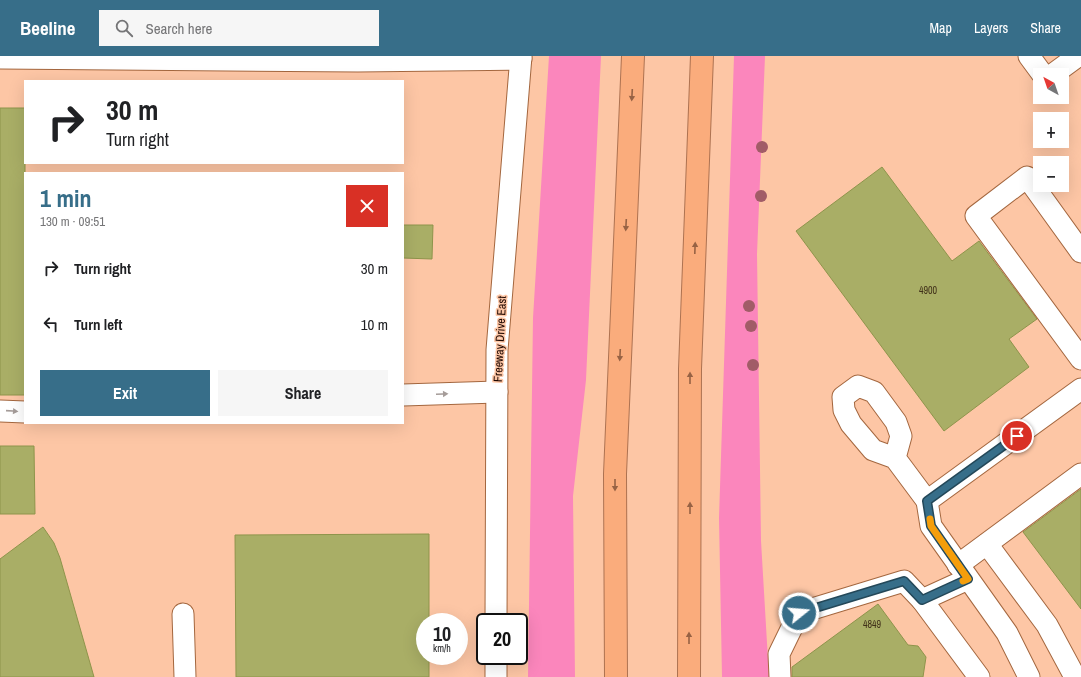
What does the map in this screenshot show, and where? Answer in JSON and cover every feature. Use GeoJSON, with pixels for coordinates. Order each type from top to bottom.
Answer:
{"type":"FeatureCollection","features":[{"type":"Feature","properties":{"kind":"highway"},"geometry":{"type":"LineString","coordinates":[[616,677],[615,474],[633,56]]}},
{"type":"Feature","properties":{"kind":"highway"},"geometry":{"type":"LineString","coordinates":[[689,677],[690,369],[702,56]]}},
{"type":"Feature","properties":{"kind":"street"},"geometry":{"type":"LineString","coordinates":[[1028,56],[1037,68]]}},
{"type":"Feature","properties":{"kind":"street"},"geometry":{"type":"LineString","coordinates":[[1062,68],[1078,56]]}},
{"type":"Feature","properties":{"kind":"street"},"geometry":{"type":"LineString","coordinates":[[0,58],[358,61],[521,57]]}},
{"type":"Feature","properties":{"kind":"street","name":"Freeway Drive East"},"geometry":{"type":"LineString","coordinates":[[496,613],[497,350],[521,57]]}},
{"type":"Feature","properties":{"kind":"street"},"geometry":{"type":"LineString","coordinates":[[1081,252],[1027,177],[976,216],[1081,359]]}},
{"type":"Feature","properties":{"kind":"street"},"geometry":{"type":"LineString","coordinates":[[927,501],[1081,389]]}},
{"type":"Feature","properties":{"kind":"street"},"geometry":{"type":"LineString","coordinates":[[404,395],[497,392]]}},
{"type":"Feature","properties":{"kind":"street"},"geometry":{"type":"LineString","coordinates":[[0,411],[24,412]]}},
{"type":"Feature","properties":{"kind":"street"},"geometry":{"type":"LineString","coordinates":[[895,458],[927,501],[931,526],[1007,633],[1029,677]]}},
{"type":"Feature","properties":{"kind":"street"},"geometry":{"type":"LineString","coordinates":[[922,600],[987,544],[1081,474]]}},
{"type":"Feature","properties":{"kind":"street"},"geometry":{"type":"LineString","coordinates":[[987,544],[1047,626],[1075,677]]}},
{"type":"Feature","properties":{"kind":"street"},"geometry":{"type":"LineString","coordinates":[[780,677],[779,654],[799,613],[904,581],[922,600],[978,677]]}},
{"type":"Feature","properties":{"kind":"street"},"geometry":{"type":"LineString","coordinates":[[183,614],[185,677]]}},
{"type":"Feature","properties":{"kind":"street"},"geometry":{"type":"LineString","coordinates":[[496,665],[496,677]]}},
{"type":"Feature","properties":{"kind":"shaded area"},"geometry":{"type":"Polygon","coordinates":[[[549,56],[601,56],[586,380],[573,496],[575,677],[528,677],[533,318],[549,56]]]}},
{"type":"Feature","properties":{"kind":"shaded area"},"geometry":{"type":"Polygon","coordinates":[[[734,56],[765,56],[757,254],[761,541],[769,677],[722,677],[719,518],[734,56]]]}},
{"type":"Feature","properties":{"kind":"building"},"geometry":{"type":"Polygon","coordinates":[[[0,108],[24,108],[24,395],[0,395],[0,108]]]}},
{"type":"Feature","properties":{"kind":"building"},"geometry":{"type":"Polygon","coordinates":[[[882,167],[952,261],[979,241],[1037,319],[1009,339],[1029,367],[944,431],[796,231],[882,167]]]}},
{"type":"Feature","properties":{"kind":"building"},"geometry":{"type":"Polygon","coordinates":[[[404,225],[433,225],[432,259],[404,258],[404,225]]]}},
{"type":"Feature","properties":{"kind":"building"},"geometry":{"type":"Polygon","coordinates":[[[0,446],[34,446],[35,514],[0,514],[0,446]]]}},
{"type":"Feature","properties":{"kind":"building"},"geometry":{"type":"Polygon","coordinates":[[[1081,489],[1081,609],[1023,532],[1081,489]]]}},
{"type":"Feature","properties":{"kind":"building"},"geometry":{"type":"Polygon","coordinates":[[[43,527],[54,543],[60,558],[94,677],[0,677],[0,559],[43,527]]]}},
{"type":"Feature","properties":{"kind":"building"},"geometry":{"type":"Polygon","coordinates":[[[429,534],[429,613],[416,613],[416,665],[429,665],[429,677],[236,677],[235,535],[429,534]]]}},
{"type":"Feature","properties":{"kind":"building"},"geometry":{"type":"Polygon","coordinates":[[[878,604],[908,645],[918,646],[926,657],[923,677],[792,677],[792,667],[878,604]]]}},
{"type":"Feature","properties":{"kind":"slow traffic"},"geometry":{"type":"LineString","coordinates":[[930,519],[931,526],[968,579],[963,581]]}},
{"type":"Feature","properties":{"kind":"route"},"geometry":{"type":"LineString","coordinates":[[799,613],[904,581],[922,600],[968,579],[931,526],[927,501],[1017,436]]}}]}
